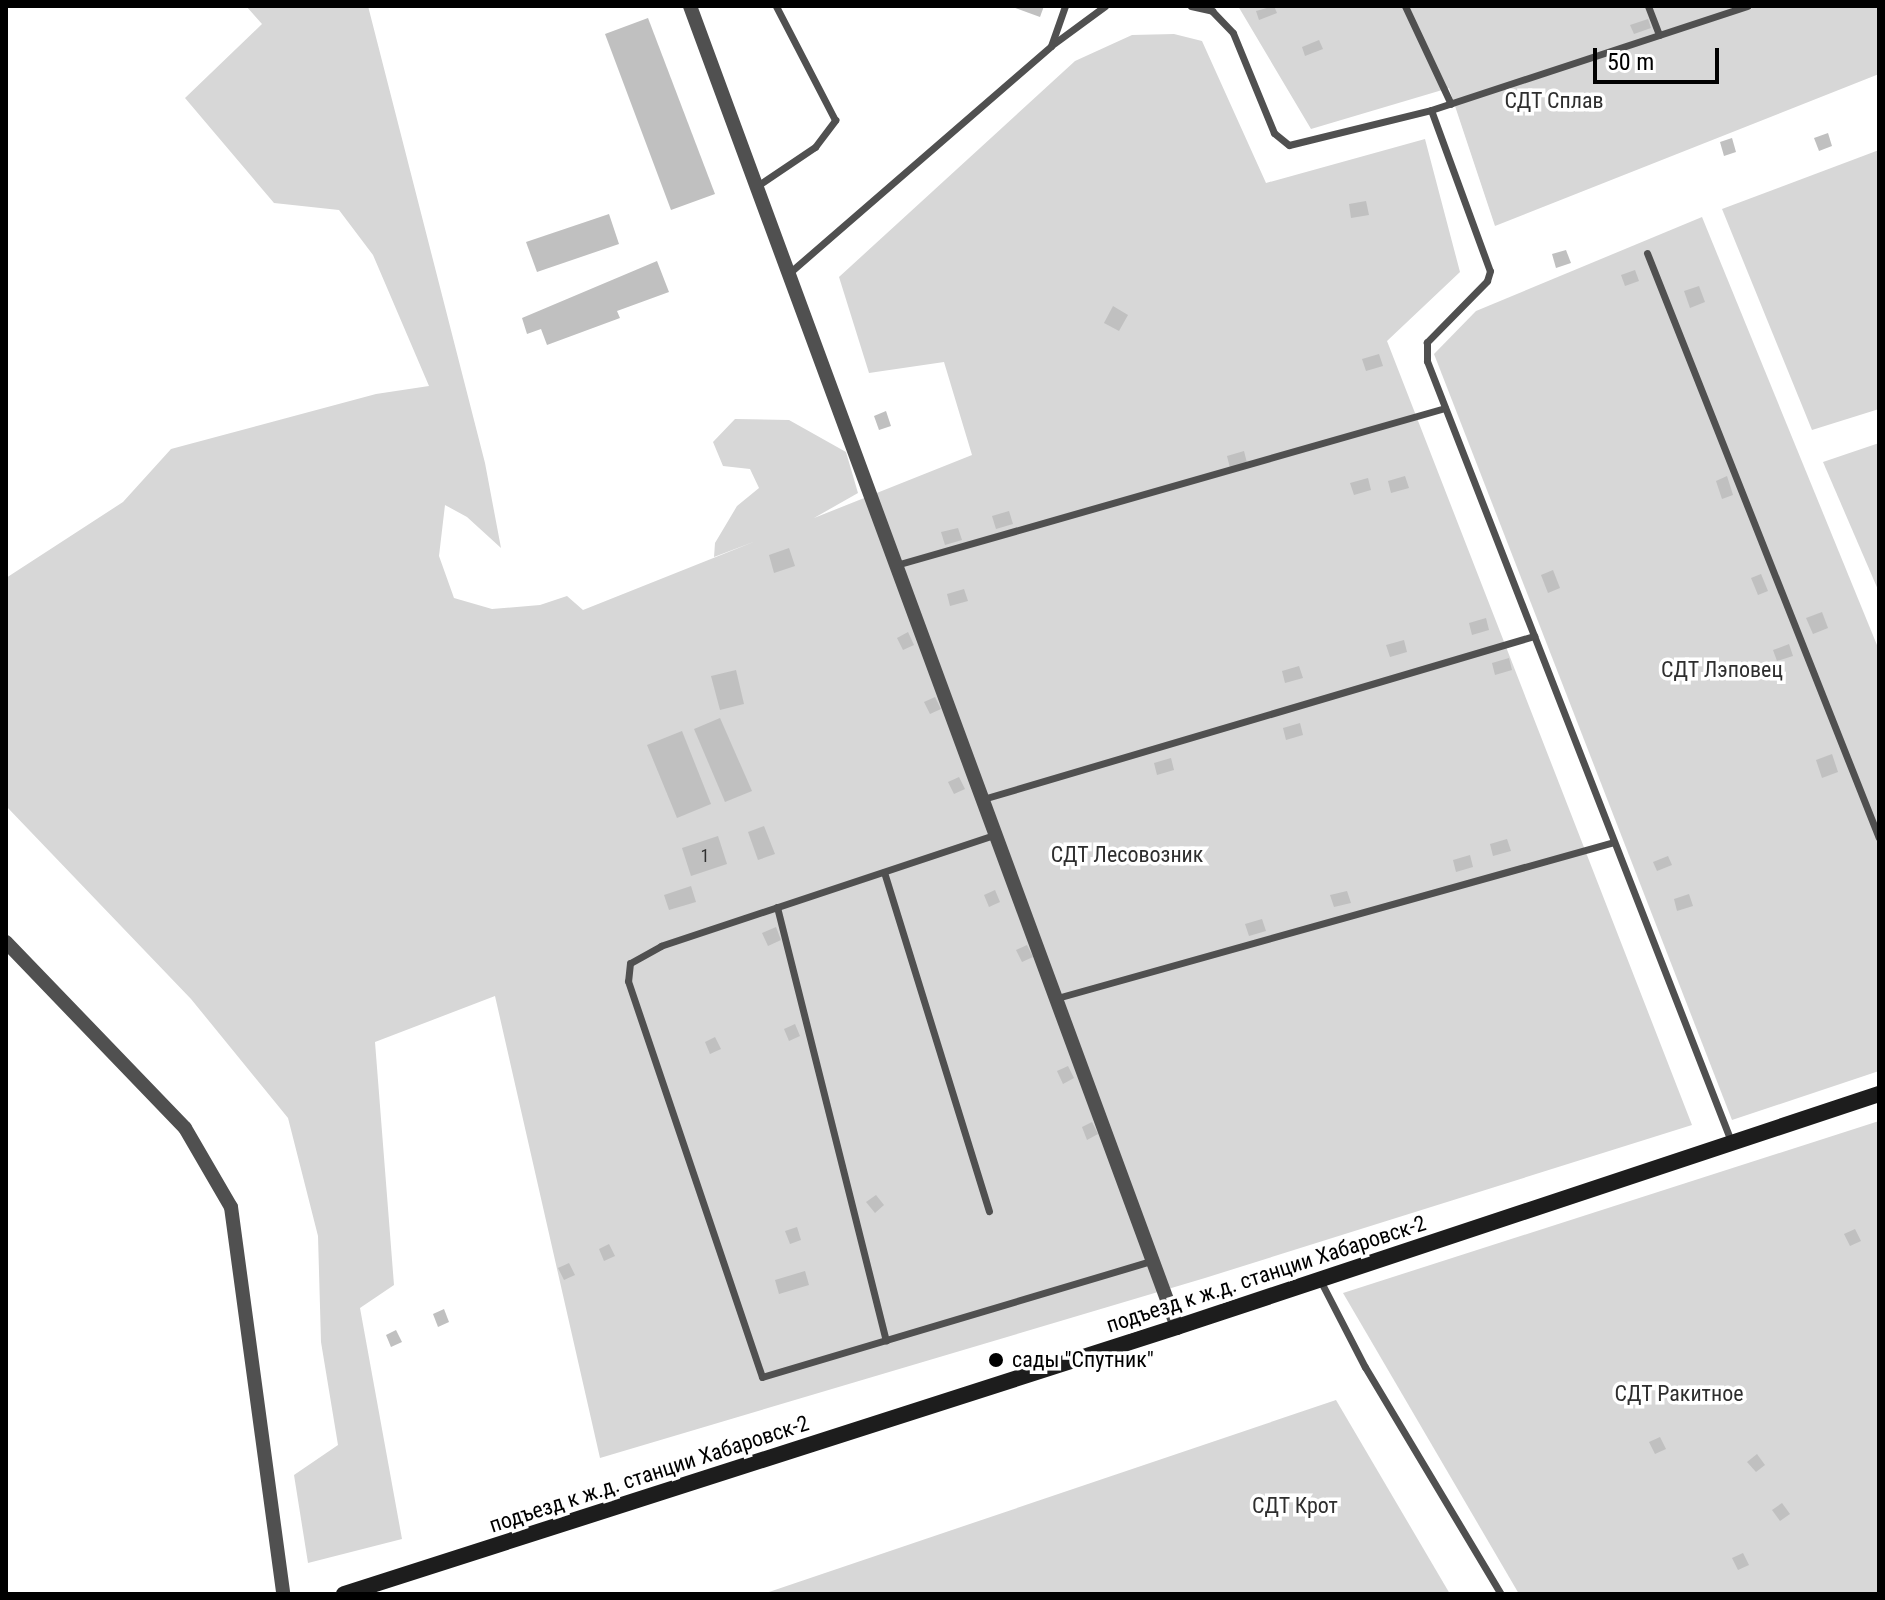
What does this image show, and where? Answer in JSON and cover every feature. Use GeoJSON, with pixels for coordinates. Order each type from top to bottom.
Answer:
{"type":"FeatureCollection","features":[{"type":"Feature","properties":{"kind":"street"},"geometry":{"type":"LineString","coordinates":[[690,6],[786,275],[1177,1327]]}},
{"type":"Feature","properties":{"kind":"street"},"geometry":{"type":"LineString","coordinates":[[6,942],[185,1128],[231,1207],[283,1594]]}},
{"type":"Feature","properties":{"kind":"street","name":"подъезд к ж.д. станции Хабаровск-2"},"geometry":{"type":"LineString","coordinates":[[344,1594],[1177,1327],[1879,1094]]}},
{"type":"Feature","properties":{"kind":"lane"},"geometry":{"type":"LineString","coordinates":[[755,187],[815,147],[835,120],[776,6]]}},
{"type":"Feature","properties":{"kind":"lane"},"geometry":{"type":"LineString","coordinates":[[1051,46],[1065,6]]}},
{"type":"Feature","properties":{"kind":"lane"},"geometry":{"type":"LineString","coordinates":[[786,275],[1051,46],[1105,6]]}},
{"type":"Feature","properties":{"kind":"lane"},"geometry":{"type":"LineString","coordinates":[[1191,6],[1212,11],[1233,33],[1274,133],[1289,145],[1451,104],[1747,6]]}},
{"type":"Feature","properties":{"kind":"lane"},"geometry":{"type":"LineString","coordinates":[[1405,6],[1451,104]]}},
{"type":"Feature","properties":{"kind":"lane"},"geometry":{"type":"LineString","coordinates":[[1648,6],[1659,35]]}},
{"type":"Feature","properties":{"kind":"lane"},"geometry":{"type":"LineString","coordinates":[[1431,110],[1490,271],[1487,281],[1427,342],[1427,361],[1732,1143]]}},
{"type":"Feature","properties":{"kind":"lane"},"geometry":{"type":"LineString","coordinates":[[1647,253],[1879,838]]}},
{"type":"Feature","properties":{"kind":"lane"},"geometry":{"type":"LineString","coordinates":[[894,566],[1445,408]]}},
{"type":"Feature","properties":{"kind":"lane"},"geometry":{"type":"LineString","coordinates":[[981,800],[1534,636]]}},
{"type":"Feature","properties":{"kind":"lane"},"geometry":{"type":"LineString","coordinates":[[994,835],[646,952],[630,963],[628,981],[762,1377],[1152,1261]]}},
{"type":"Feature","properties":{"kind":"lane"},"geometry":{"type":"LineString","coordinates":[[1055,998],[1614,842]]}},
{"type":"Feature","properties":{"kind":"lane"},"geometry":{"type":"LineString","coordinates":[[884,872],[989,1211]]}},
{"type":"Feature","properties":{"kind":"lane"},"geometry":{"type":"LineString","coordinates":[[777,907],[886,1340]]}},
{"type":"Feature","properties":{"kind":"lane"},"geometry":{"type":"LineString","coordinates":[[1320,1280],[1365,1367],[1501,1594]]}},
{"type":"Feature","properties":{"kind":"green space","name":"СДТ Лесовозник"},"geometry":{"type":"Polygon","coordinates":[[[246,6],[368,6],[485,463],[501,548],[467,517],[445,505],[439,556],[454,598],[492,609],[540,605],[567,596],[583,610],[756,541],[714,557],[715,543],[737,506],[759,488],[750,469],[723,466],[713,442],[735,419],[789,420],[846,452],[858,493],[814,518],[972,455],[944,362],[869,373],[839,277],[1075,61],[1132,35],[1174,34],[1202,41],[1266,183],[1425,139],[1460,272],[1387,341],[1692,1125],[1205,1278],[600,1458],[495,996],[375,1042],[394,1285],[360,1308],[402,1539],[308,1563],[294,1475],[338,1445],[321,1342],[318,1236],[288,1118],[191,999],[6,806],[6,578],[123,502],[171,449],[376,394],[429,386],[373,255],[339,210],[274,203],[185,98],[262,24],[246,6]]]}},
{"type":"Feature","properties":{"kind":"green space","name":"СДТ Сплав"},"geometry":{"type":"Polygon","coordinates":[[[1238,6],[1879,6],[1879,74],[1495,226],[1449,88],[1311,129],[1238,6]]]}},
{"type":"Feature","properties":{"kind":"green space"},"geometry":{"type":"Polygon","coordinates":[[[1879,150],[1879,409],[1812,430],[1722,209],[1879,150]]]}},
{"type":"Feature","properties":{"kind":"green space","name":"СДТ Лэповец"},"geometry":{"type":"Polygon","coordinates":[[[1702,217],[1879,650],[1879,1071],[1732,1120],[1434,354],[1476,311],[1702,217]]]}},
{"type":"Feature","properties":{"kind":"green space"},"geometry":{"type":"Polygon","coordinates":[[[1879,443],[1879,592],[1823,462],[1879,443]]]}},
{"type":"Feature","properties":{"kind":"green space","name":"СДТ Ракитное"},"geometry":{"type":"Polygon","coordinates":[[[1879,1121],[1879,1594],[1519,1594],[1343,1293],[1879,1121]]]}},
{"type":"Feature","properties":{"kind":"green space","name":"СДТ Крот"},"geometry":{"type":"Polygon","coordinates":[[[1336,1400],[1450,1594],[763,1594],[1336,1400]]]}},
{"type":"Feature","properties":{"kind":"building"},"geometry":{"type":"Polygon","coordinates":[[[1010,6],[1044,6],[1040,17],[1010,6]]]}},
{"type":"Feature","properties":{"kind":"building"},"geometry":{"type":"Polygon","coordinates":[[[1274,6],[1277,13],[1259,20],[1256,11],[1274,6]]]}},
{"type":"Feature","properties":{"kind":"building"},"geometry":{"type":"Polygon","coordinates":[[[648,18],[715,194],[671,210],[605,34],[648,18]]]}},
{"type":"Feature","properties":{"kind":"building"},"geometry":{"type":"Polygon","coordinates":[[[1648,19],[1651,28],[1634,34],[1630,25],[1648,19]]]}},
{"type":"Feature","properties":{"kind":"building"},"geometry":{"type":"Polygon","coordinates":[[[1319,40],[1323,49],[1305,56],[1302,47],[1319,40]]]}},
{"type":"Feature","properties":{"kind":"building"},"geometry":{"type":"Polygon","coordinates":[[[1828,133],[1832,146],[1819,151],[1814,138],[1828,133]]]}},
{"type":"Feature","properties":{"kind":"building"},"geometry":{"type":"Polygon","coordinates":[[[1732,138],[1736,152],[1724,156],[1720,142],[1732,138]]]}},
{"type":"Feature","properties":{"kind":"building"},"geometry":{"type":"Polygon","coordinates":[[[1366,201],[1369,215],[1351,218],[1349,204],[1366,201]]]}},
{"type":"Feature","properties":{"kind":"building"},"geometry":{"type":"Polygon","coordinates":[[[609,214],[619,244],[537,272],[526,242],[609,214]]]}},
{"type":"Feature","properties":{"kind":"building"},"geometry":{"type":"Polygon","coordinates":[[[1566,250],[1571,263],[1556,268],[1552,254],[1566,250]]]}},
{"type":"Feature","properties":{"kind":"building"},"geometry":{"type":"Polygon","coordinates":[[[657,261],[669,292],[617,311],[620,318],[547,345],[541,329],[527,334],[522,318],[657,261]]]}},
{"type":"Feature","properties":{"kind":"building"},"geometry":{"type":"Polygon","coordinates":[[[1635,270],[1639,281],[1625,286],[1621,275],[1635,270]]]}},
{"type":"Feature","properties":{"kind":"building"},"geometry":{"type":"Polygon","coordinates":[[[1699,286],[1705,302],[1690,308],[1684,291],[1699,286]]]}},
{"type":"Feature","properties":{"kind":"building"},"geometry":{"type":"Polygon","coordinates":[[[1113,306],[1128,315],[1119,331],[1104,323],[1113,306]]]}},
{"type":"Feature","properties":{"kind":"building"},"geometry":{"type":"Polygon","coordinates":[[[1379,354],[1383,366],[1366,371],[1362,359],[1379,354]]]}},
{"type":"Feature","properties":{"kind":"building"},"geometry":{"type":"Polygon","coordinates":[[[886,411],[891,426],[879,430],[874,416],[886,411]]]}},
{"type":"Feature","properties":{"kind":"building"},"geometry":{"type":"Polygon","coordinates":[[[1244,451],[1247,463],[1230,468],[1227,456],[1244,451]]]}},
{"type":"Feature","properties":{"kind":"building"},"geometry":{"type":"Polygon","coordinates":[[[1405,476],[1409,488],[1391,493],[1388,481],[1405,476]]]}},
{"type":"Feature","properties":{"kind":"building"},"geometry":{"type":"Polygon","coordinates":[[[1727,476],[1733,495],[1722,499],[1716,481],[1727,476]]]}},
{"type":"Feature","properties":{"kind":"building"},"geometry":{"type":"Polygon","coordinates":[[[1368,478],[1371,490],[1354,495],[1350,483],[1368,478]]]}},
{"type":"Feature","properties":{"kind":"building"},"geometry":{"type":"Polygon","coordinates":[[[1009,511],[1013,524],[996,529],[992,516],[1009,511]]]}},
{"type":"Feature","properties":{"kind":"building"},"geometry":{"type":"Polygon","coordinates":[[[958,528],[962,540],[945,545],[941,532],[958,528]]]}},
{"type":"Feature","properties":{"kind":"building"},"geometry":{"type":"Polygon","coordinates":[[[789,548],[795,566],[774,573],[769,555],[789,548]]]}},
{"type":"Feature","properties":{"kind":"building"},"geometry":{"type":"Polygon","coordinates":[[[1553,570],[1560,588],[1548,593],[1541,575],[1553,570]]]}},
{"type":"Feature","properties":{"kind":"building"},"geometry":{"type":"Polygon","coordinates":[[[1761,574],[1768,591],[1758,595],[1751,578],[1761,574]]]}},
{"type":"Feature","properties":{"kind":"building"},"geometry":{"type":"Polygon","coordinates":[[[964,589],[968,601],[950,606],[947,594],[964,589]]]}},
{"type":"Feature","properties":{"kind":"building"},"geometry":{"type":"Polygon","coordinates":[[[1822,612],[1828,628],[1813,634],[1806,618],[1822,612]]]}},
{"type":"Feature","properties":{"kind":"building"},"geometry":{"type":"Polygon","coordinates":[[[1486,618],[1489,630],[1472,635],[1469,623],[1486,618]]]}},
{"type":"Feature","properties":{"kind":"building"},"geometry":{"type":"Polygon","coordinates":[[[908,632],[914,645],[903,650],[897,638],[908,632]]]}},
{"type":"Feature","properties":{"kind":"building"},"geometry":{"type":"Polygon","coordinates":[[[1404,640],[1407,652],[1390,657],[1386,645],[1404,640]]]}},
{"type":"Feature","properties":{"kind":"building"},"geometry":{"type":"Polygon","coordinates":[[[1789,644],[1793,656],[1777,661],[1773,650],[1789,644]]]}},
{"type":"Feature","properties":{"kind":"building"},"geometry":{"type":"Polygon","coordinates":[[[1509,658],[1512,670],[1495,675],[1492,663],[1509,658]]]}},
{"type":"Feature","properties":{"kind":"building"},"geometry":{"type":"Polygon","coordinates":[[[1299,666],[1303,678],[1285,683],[1282,671],[1299,666]]]}},
{"type":"Feature","properties":{"kind":"building"},"geometry":{"type":"Polygon","coordinates":[[[736,670],[744,704],[720,710],[711,676],[736,670]]]}},
{"type":"Feature","properties":{"kind":"building"},"geometry":{"type":"Polygon","coordinates":[[[935,697],[941,709],[930,714],[924,702],[935,697]]]}},
{"type":"Feature","properties":{"kind":"building"},"geometry":{"type":"Polygon","coordinates":[[[720,718],[752,791],[725,802],[694,729],[720,718]]]}},
{"type":"Feature","properties":{"kind":"building"},"geometry":{"type":"Polygon","coordinates":[[[1300,723],[1303,735],[1286,740],[1283,728],[1300,723]]]}},
{"type":"Feature","properties":{"kind":"building"},"geometry":{"type":"Polygon","coordinates":[[[682,731],[711,804],[677,818],[647,745],[682,731]]]}},
{"type":"Feature","properties":{"kind":"building"},"geometry":{"type":"Polygon","coordinates":[[[1832,754],[1838,772],[1822,778],[1816,760],[1832,754]]]}},
{"type":"Feature","properties":{"kind":"building"},"geometry":{"type":"Polygon","coordinates":[[[1171,758],[1174,770],[1157,775],[1154,763],[1171,758]]]}},
{"type":"Feature","properties":{"kind":"building"},"geometry":{"type":"Polygon","coordinates":[[[959,777],[965,789],[954,794],[948,782],[959,777]]]}},
{"type":"Feature","properties":{"kind":"building"},"geometry":{"type":"Polygon","coordinates":[[[764,826],[775,854],[758,860],[748,832],[764,826]]]}},
{"type":"Feature","properties":{"kind":"building"},"geometry":{"type":"Polygon","coordinates":[[[718,836],[727,864],[691,876],[682,848],[718,836]]]}},
{"type":"Feature","properties":{"kind":"building"},"geometry":{"type":"Polygon","coordinates":[[[1507,839],[1511,851],[1493,856],[1490,844],[1507,839]]]}},
{"type":"Feature","properties":{"kind":"building"},"geometry":{"type":"Polygon","coordinates":[[[1470,855],[1473,867],[1456,872],[1453,860],[1470,855]]]}},
{"type":"Feature","properties":{"kind":"building"},"geometry":{"type":"Polygon","coordinates":[[[1668,856],[1672,865],[1657,871],[1653,862],[1668,856]]]}},
{"type":"Feature","properties":{"kind":"building"},"geometry":{"type":"Polygon","coordinates":[[[691,886],[696,902],[669,910],[664,895],[691,886]]]}},
{"type":"Feature","properties":{"kind":"building"},"geometry":{"type":"Polygon","coordinates":[[[995,890],[1000,902],[989,907],[984,895],[995,890]]]}},
{"type":"Feature","properties":{"kind":"building"},"geometry":{"type":"Polygon","coordinates":[[[1347,891],[1351,903],[1334,907],[1330,895],[1347,891]]]}},
{"type":"Feature","properties":{"kind":"building"},"geometry":{"type":"Polygon","coordinates":[[[1689,894],[1693,906],[1677,911],[1674,899],[1689,894]]]}},
{"type":"Feature","properties":{"kind":"building"},"geometry":{"type":"Polygon","coordinates":[[[1262,919],[1266,931],[1249,936],[1245,924],[1262,919]]]}},
{"type":"Feature","properties":{"kind":"building"},"geometry":{"type":"Polygon","coordinates":[[[776,927],[781,940],[768,946],[762,933],[776,927]]]}},
{"type":"Feature","properties":{"kind":"building"},"geometry":{"type":"Polygon","coordinates":[[[1027,945],[1033,957],[1022,962],[1016,950],[1027,945]]]}},
{"type":"Feature","properties":{"kind":"building"},"geometry":{"type":"Polygon","coordinates":[[[795,1024],[800,1036],[789,1041],[784,1029],[795,1024]]]}},
{"type":"Feature","properties":{"kind":"building"},"geometry":{"type":"Polygon","coordinates":[[[715,1037],[721,1049],[710,1054],[705,1042],[715,1037]]]}},
{"type":"Feature","properties":{"kind":"building"},"geometry":{"type":"Polygon","coordinates":[[[1068,1066],[1074,1078],[1063,1084],[1057,1071],[1068,1066]]]}},
{"type":"Feature","properties":{"kind":"building"},"geometry":{"type":"Polygon","coordinates":[[[1092,1122],[1098,1134],[1087,1140],[1082,1127],[1092,1122]]]}},
{"type":"Feature","properties":{"kind":"building"},"geometry":{"type":"Polygon","coordinates":[[[876,1195],[884,1205],[875,1213],[866,1202],[876,1195]]]}},
{"type":"Feature","properties":{"kind":"building"},"geometry":{"type":"Polygon","coordinates":[[[797,1227],[801,1240],[790,1244],[785,1231],[797,1227]]]}},
{"type":"Feature","properties":{"kind":"building"},"geometry":{"type":"Polygon","coordinates":[[[1855,1229],[1861,1241],[1850,1246],[1844,1234],[1855,1229]]]}},
{"type":"Feature","properties":{"kind":"building"},"geometry":{"type":"Polygon","coordinates":[[[609,1244],[615,1256],[604,1261],[599,1249],[609,1244]]]}},
{"type":"Feature","properties":{"kind":"building"},"geometry":{"type":"Polygon","coordinates":[[[569,1263],[575,1275],[564,1280],[558,1268],[569,1263]]]}},
{"type":"Feature","properties":{"kind":"building"},"geometry":{"type":"Polygon","coordinates":[[[805,1271],[809,1285],[779,1294],[775,1280],[805,1271]]]}},
{"type":"Feature","properties":{"kind":"building"},"geometry":{"type":"Polygon","coordinates":[[[444,1309],[449,1322],[438,1327],[433,1314],[444,1309]]]}},
{"type":"Feature","properties":{"kind":"building"},"geometry":{"type":"Polygon","coordinates":[[[396,1330],[402,1342],[391,1347],[386,1335],[396,1330]]]}},
{"type":"Feature","properties":{"kind":"building"},"geometry":{"type":"Polygon","coordinates":[[[1660,1437],[1666,1449],[1655,1454],[1649,1442],[1660,1437]]]}},
{"type":"Feature","properties":{"kind":"building"},"geometry":{"type":"Polygon","coordinates":[[[1757,1454],[1765,1465],[1756,1472],[1747,1462],[1757,1454]]]}},
{"type":"Feature","properties":{"kind":"building"},"geometry":{"type":"Polygon","coordinates":[[[1782,1503],[1790,1514],[1780,1521],[1772,1510],[1782,1503]]]}},
{"type":"Feature","properties":{"kind":"building"},"geometry":{"type":"Polygon","coordinates":[[[1743,1553],[1749,1565],[1738,1570],[1732,1558],[1743,1553]]]}},
{"type":"Feature","properties":{"kind":"place","name":"сады \"Спутник\""},"geometry":{"type":"Point","coordinates":[996,1360]}}]}
